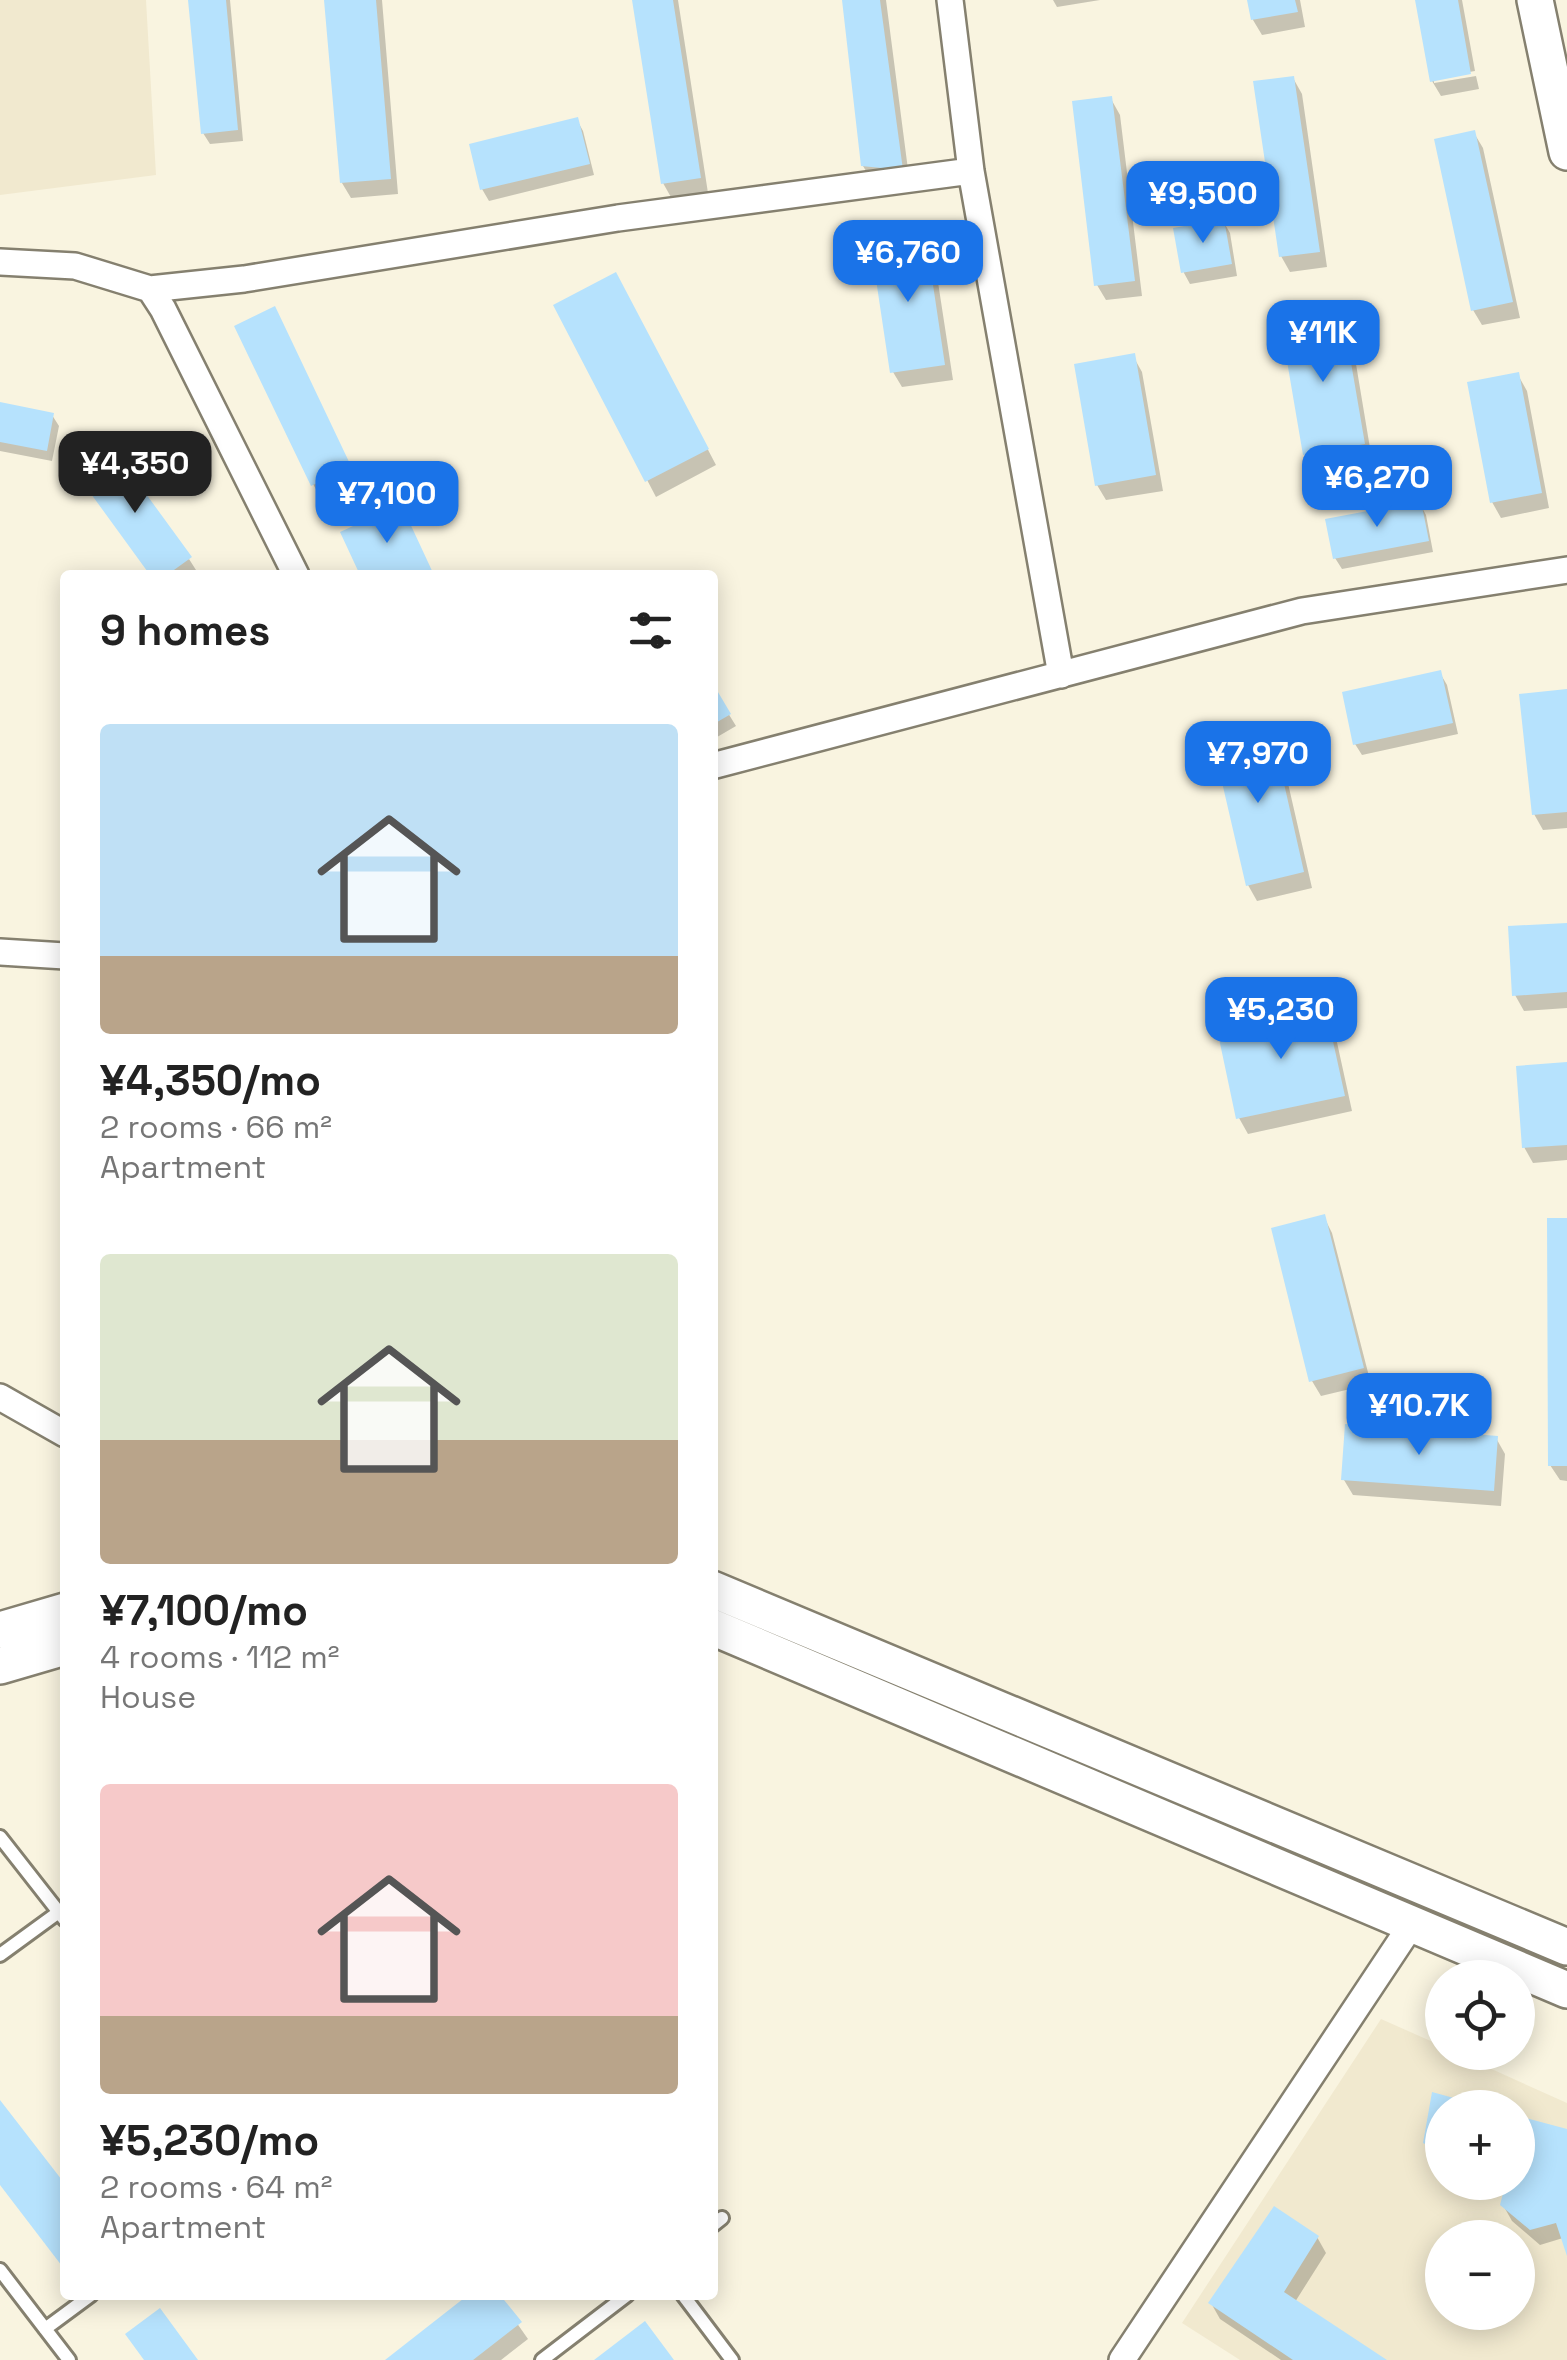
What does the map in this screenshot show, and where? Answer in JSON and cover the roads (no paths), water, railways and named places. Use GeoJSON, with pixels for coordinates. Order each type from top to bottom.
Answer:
{"type":"FeatureCollection","features":[{"type":"Feature","properties":{"kind":"street"},"geometry":{"type":"LineString","coordinates":[[950,0],[971,171],[1061,674]]}},
{"type":"Feature","properties":{"kind":"street"},"geometry":{"type":"LineString","coordinates":[[1535,0],[1567,152]]}},
{"type":"Feature","properties":{"kind":"street"},"geometry":{"type":"LineString","coordinates":[[0,262],[75,266],[150,288],[244,278],[618,218],[971,171]]}},
{"type":"Feature","properties":{"kind":"street"},"geometry":{"type":"LineString","coordinates":[[150,288],[294,570]]}},
{"type":"Feature","properties":{"kind":"street"},"geometry":{"type":"LineString","coordinates":[[718,764],[1302,611],[1567,570]]}},
{"type":"Feature","properties":{"kind":"street"},"geometry":{"type":"LineString","coordinates":[[0,952],[60,956]]}},
{"type":"Feature","properties":{"kind":"street"},"geometry":{"type":"LineString","coordinates":[[0,1397],[60,1431]]}},
{"type":"Feature","properties":{"kind":"street"},"geometry":{"type":"LineString","coordinates":[[718,1592],[1567,1946]]}},
{"type":"Feature","properties":{"kind":"street"},"geometry":{"type":"LineString","coordinates":[[0,1630],[60,1612]]}},
{"type":"Feature","properties":{"kind":"street"},"geometry":{"type":"LineString","coordinates":[[718,1629],[1567,1990]]}},
{"type":"Feature","properties":{"kind":"street"},"geometry":{"type":"LineString","coordinates":[[0,1666],[60,1648]]}},
{"type":"Feature","properties":{"kind":"street"},"geometry":{"type":"LineString","coordinates":[[1122,2360],[1412,1924]]}},
{"type":"Feature","properties":{"kind":"lane"},"geometry":{"type":"LineString","coordinates":[[0,1837],[60,1909]]}},
{"type":"Feature","properties":{"kind":"lane"},"geometry":{"type":"LineString","coordinates":[[0,1956],[60,1915]]}},
{"type":"Feature","properties":{"kind":"lane"},"geometry":{"type":"LineString","coordinates":[[0,2270],[69,2360]]}},
{"type":"Feature","properties":{"kind":"lane"},"geometry":{"type":"LineString","coordinates":[[45,2329],[84,2300]]}},
{"type":"Feature","properties":{"kind":"lane"},"geometry":{"type":"LineString","coordinates":[[542,2360],[620,2300]]}},
{"type":"Feature","properties":{"kind":"lane"},"geometry":{"type":"LineString","coordinates":[[686,2300],[732,2360]]}}]}
